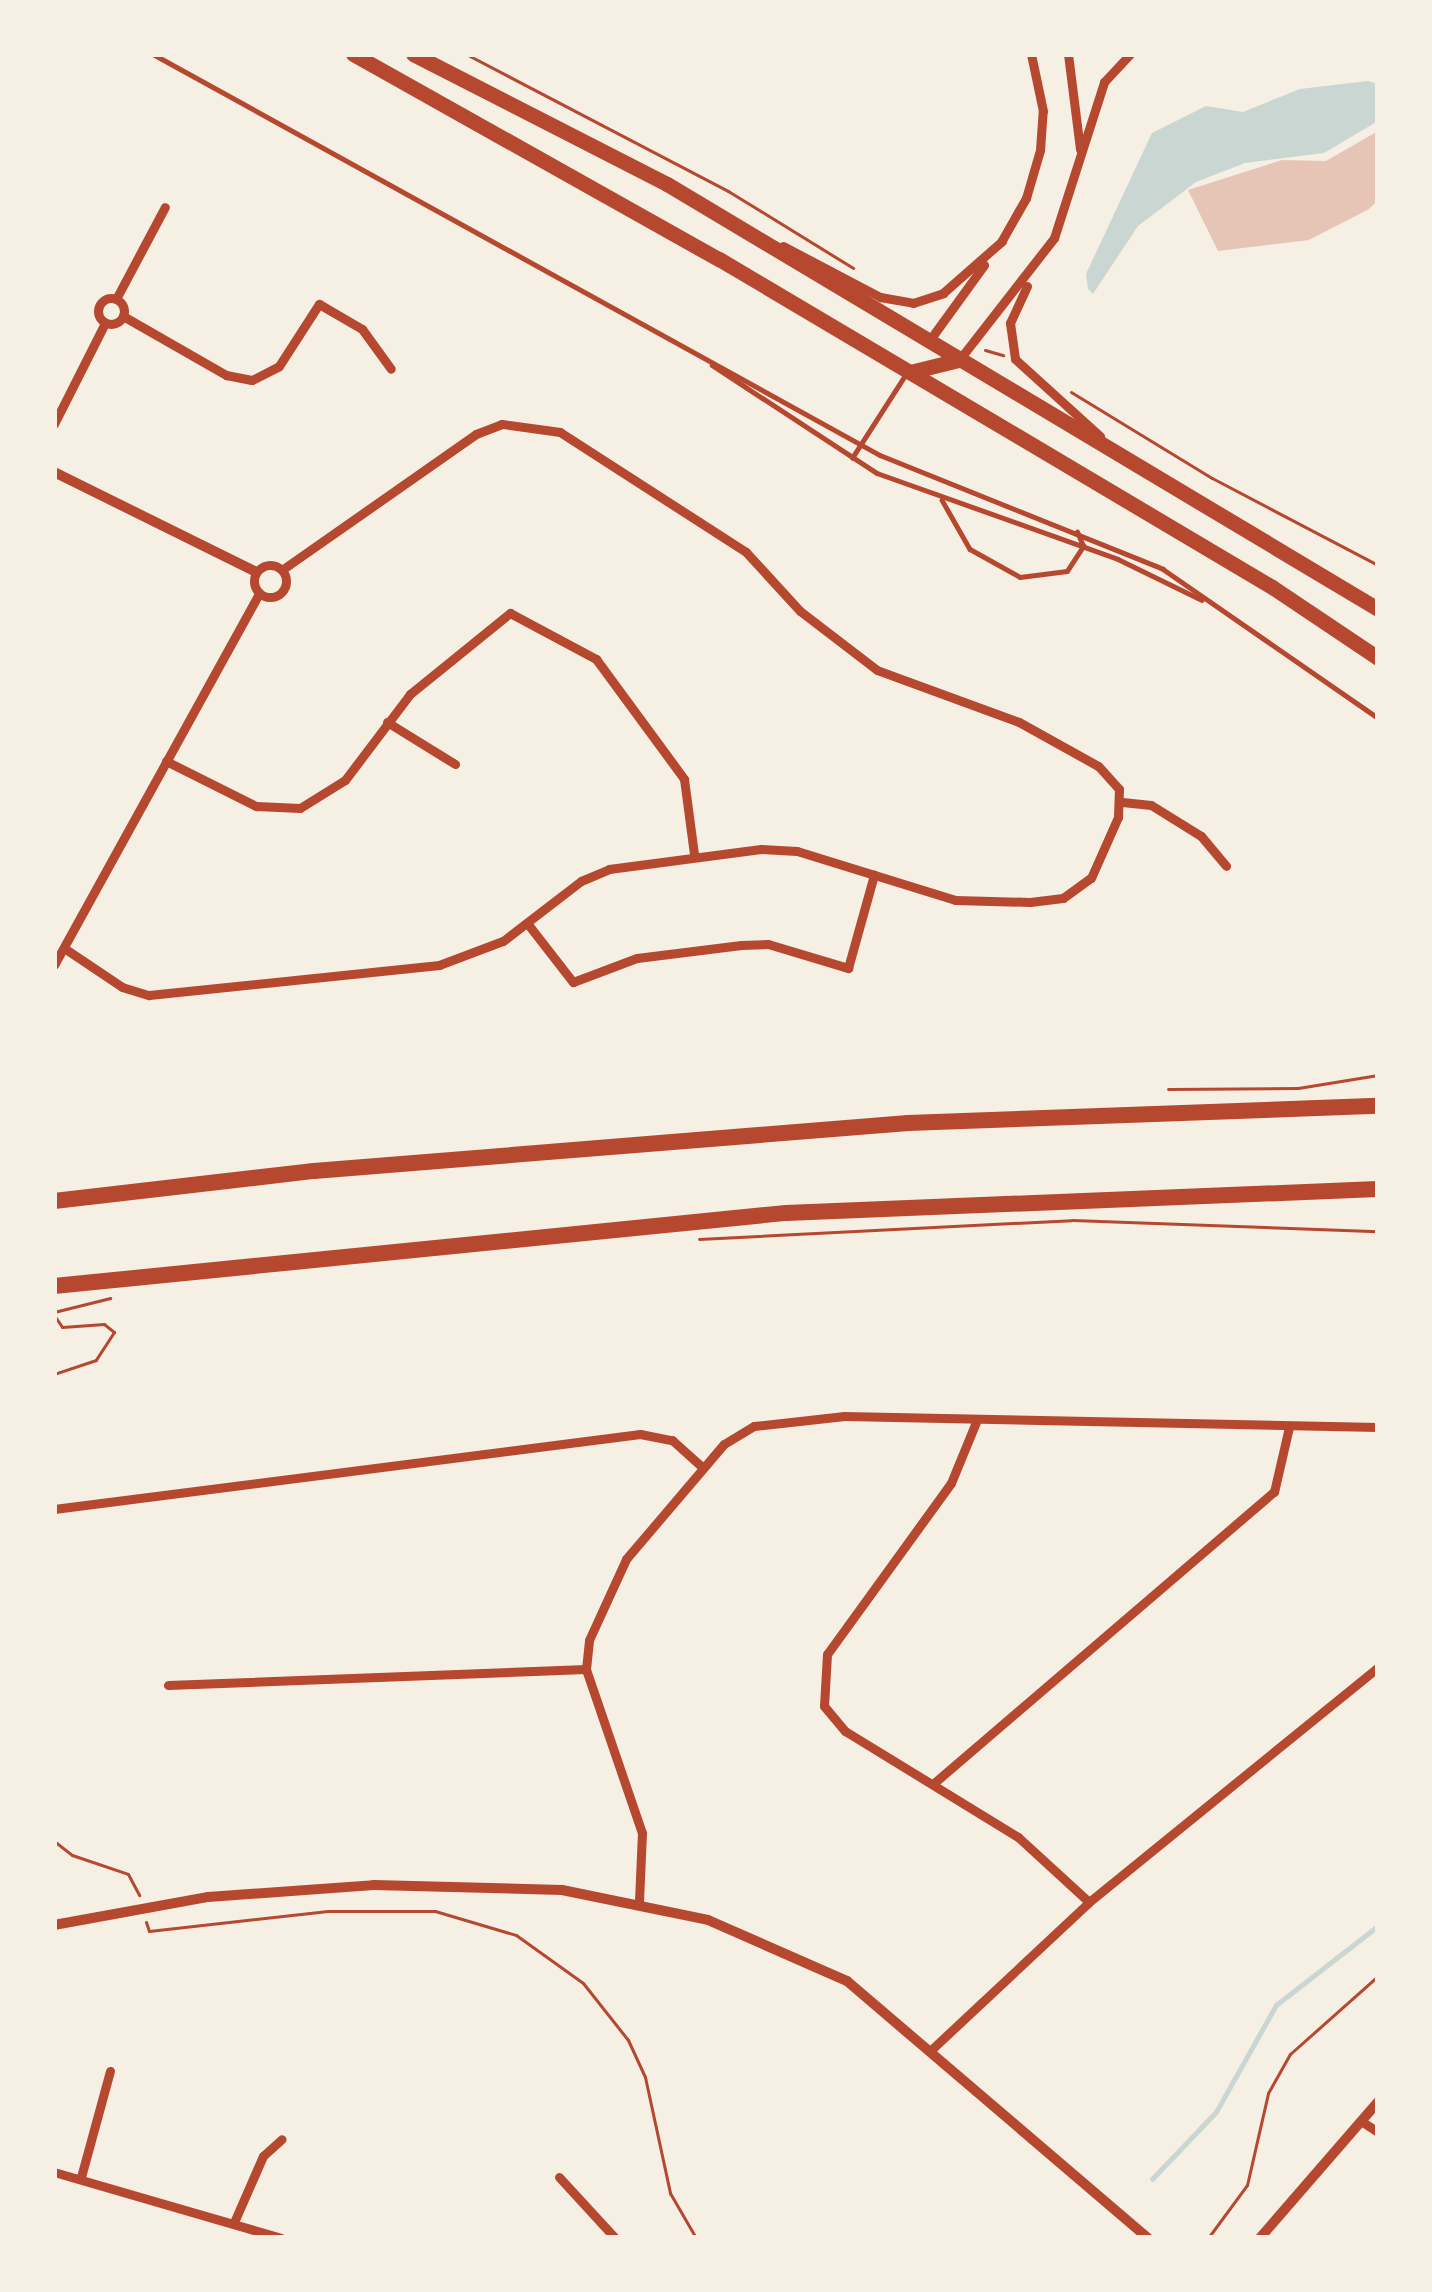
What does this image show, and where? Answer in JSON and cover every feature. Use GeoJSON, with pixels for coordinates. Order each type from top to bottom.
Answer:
{"type":"FeatureCollection","features":[{"type":"Feature","properties":{"kind":"highway"},"geometry":{"type":"LineString","coordinates":[[353,54],[907,372],[1378,658]]}},
{"type":"Feature","properties":{"kind":"highway"},"geometry":{"type":"LineString","coordinates":[[413,54],[668,184],[1378,609]]}},
{"type":"Feature","properties":{"kind":"highway"},"geometry":{"type":"LineString","coordinates":[[907,372],[929,341]]}},
{"type":"Feature","properties":{"kind":"highway"},"geometry":{"type":"LineString","coordinates":[[907,372],[959,360]]}},
{"type":"Feature","properties":{"kind":"highway"},"geometry":{"type":"LineString","coordinates":[[54,1202],[314,1172],[908,1123],[1378,1106]]}},
{"type":"Feature","properties":{"kind":"highway"},"geometry":{"type":"LineString","coordinates":[[54,1286],[787,1214],[1378,1190]]}},
{"type":"Feature","properties":{"kind":"street"},"geometry":{"type":"LineString","coordinates":[[929,341],[1002,241],[1040,150],[1043,111],[1030,54]]}},
{"type":"Feature","properties":{"kind":"street"},"geometry":{"type":"LineString","coordinates":[[1068,54],[1081,130],[1078,173]]}},
{"type":"Feature","properties":{"kind":"street"},"geometry":{"type":"LineString","coordinates":[[1130,54],[1103,82],[1078,173],[1010,323],[1015,359],[1042,391],[1144,470]]}},
{"type":"Feature","properties":{"kind":"street"},"geometry":{"type":"LineString","coordinates":[[668,184],[898,301],[943,293],[1002,241]]}},
{"type":"Feature","properties":{"kind":"street"},"geometry":{"type":"LineString","coordinates":[[106,322],[98,308],[116,299],[165,206]]}},
{"type":"Feature","properties":{"kind":"street"},"geometry":{"type":"LineString","coordinates":[[959,360],[1037,265]]}},
{"type":"Feature","properties":{"kind":"street"},"geometry":{"type":"LineString","coordinates":[[116,299],[123,316],[226,375],[253,380],[279,366],[319,304],[362,329],[391,369]]}},
{"type":"Feature","properties":{"kind":"street"},"geometry":{"type":"LineString","coordinates":[[54,424],[106,322],[123,316]]}},
{"type":"Feature","properties":{"kind":"street"},"geometry":{"type":"LineString","coordinates":[[67,950],[122,987],[149,995],[439,965],[474,956],[609,869],[694,854],[796,851],[992,904],[1063,898],[1091,878],[1122,802],[1110,776],[1045,736],[877,670],[800,611],[727,538],[560,432],[502,424],[476,434],[282,570]]}},
{"type":"Feature","properties":{"kind":"street"},"geometry":{"type":"LineString","coordinates":[[54,472],[256,572]]}},
{"type":"Feature","properties":{"kind":"street"},"geometry":{"type":"LineString","coordinates":[[256,572],[269,564],[282,570]]}},
{"type":"Feature","properties":{"kind":"street"},"geometry":{"type":"LineString","coordinates":[[259,593],[284,590],[282,570]]}},
{"type":"Feature","properties":{"kind":"street"},"geometry":{"type":"LineString","coordinates":[[54,964],[67,950],[259,593],[256,572]]}},
{"type":"Feature","properties":{"kind":"street"},"geometry":{"type":"LineString","coordinates":[[166,761],[256,806],[300,808],[345,780],[387,722],[441,666],[511,613],[596,659],[684,778],[694,854]]}},
{"type":"Feature","properties":{"kind":"street"},"geometry":{"type":"LineString","coordinates":[[387,722],[455,764]]}},
{"type":"Feature","properties":{"kind":"street"},"geometry":{"type":"LineString","coordinates":[[1122,802],[1168,815],[1201,836],[1226,866]]}},
{"type":"Feature","properties":{"kind":"street"},"geometry":{"type":"LineString","coordinates":[[527,923],[574,982],[637,958],[741,945],[768,944],[848,968],[874,875]]}},
{"type":"Feature","properties":{"kind":"street"},"geometry":{"type":"LineString","coordinates":[[639,1900],[638,1810],[586,1669],[605,1591],[700,1465],[754,1426],[795,1418],[1378,1427]]}},
{"type":"Feature","properties":{"kind":"street"},"geometry":{"type":"LineString","coordinates":[[976,1422],[952,1483],[827,1654],[820,1683],[824,1706],[845,1731],[1018,1837],[1089,1902]]}},
{"type":"Feature","properties":{"kind":"street"},"geometry":{"type":"LineString","coordinates":[[934,1783],[1274,1492],[1289,1427]]}},
{"type":"Feature","properties":{"kind":"street"},"geometry":{"type":"LineString","coordinates":[[54,1508],[640,1434],[672,1440],[700,1465]]}},
{"type":"Feature","properties":{"kind":"street"},"geometry":{"type":"LineString","coordinates":[[931,2050],[1089,1902],[1378,1667]]}},
{"type":"Feature","properties":{"kind":"street"},"geometry":{"type":"LineString","coordinates":[[169,1685],[403,1670],[586,1669]]}},
{"type":"Feature","properties":{"kind":"street"},"geometry":{"type":"LineString","coordinates":[[54,1925],[142,1907],[374,1885],[639,1900],[737,1930],[837,1976],[931,2050],[1148,2238]]}},
{"type":"Feature","properties":{"kind":"street"},"geometry":{"type":"LineString","coordinates":[[80,2177],[110,2071]]}},
{"type":"Feature","properties":{"kind":"street"},"geometry":{"type":"LineString","coordinates":[[1260,2238],[1378,2102]]}},
{"type":"Feature","properties":{"kind":"street"},"geometry":{"type":"LineString","coordinates":[[1361,2121],[1378,2132]]}},
{"type":"Feature","properties":{"kind":"street"},"geometry":{"type":"LineString","coordinates":[[236,2220],[263,2156],[282,2139]]}},
{"type":"Feature","properties":{"kind":"street"},"geometry":{"type":"LineString","coordinates":[[54,2173],[236,2220],[280,2238]]}},
{"type":"Feature","properties":{"kind":"street"},"geometry":{"type":"LineString","coordinates":[[559,2177],[615,2238]]}},
{"type":"Feature","properties":{"kind":"lane"},"geometry":{"type":"LineString","coordinates":[[153,54],[859,444],[1163,569],[1378,718]]}},
{"type":"Feature","properties":{"kind":"lane"},"geometry":{"type":"LineString","coordinates":[[695,354],[877,473],[1084,546],[1217,608]]}},
{"type":"Feature","properties":{"kind":"lane"},"geometry":{"type":"LineString","coordinates":[[851,460],[907,372]]}},
{"type":"Feature","properties":{"kind":"lane"},"geometry":{"type":"LineString","coordinates":[[942,499],[962,541],[1002,572],[1059,575],[1084,546]]}},
{"type":"Feature","properties":{"kind":"lane"},"geometry":{"type":"LineString","coordinates":[[1077,532],[1084,546]]}},
{"type":"Feature","properties":{"kind":"path"},"geometry":{"type":"LineString","coordinates":[[466,54],[728,191],[859,271]]}},
{"type":"Feature","properties":{"kind":"path"},"geometry":{"type":"LineString","coordinates":[[1062,385],[1212,478],[1378,565]]}},
{"type":"Feature","properties":{"kind":"path"},"geometry":{"type":"LineString","coordinates":[[1168,1089],[1298,1088],[1378,1075]]}},
{"type":"Feature","properties":{"kind":"path"},"geometry":{"type":"LineString","coordinates":[[686,1240],[1072,1220],[1378,1231]]}},
{"type":"Feature","properties":{"kind":"path"},"geometry":{"type":"LineString","coordinates":[[54,1374],[96,1360],[114,1332],[104,1324],[62,1327],[54,1313],[121,1295]]}},
{"type":"Feature","properties":{"kind":"path"},"geometry":{"type":"LineString","coordinates":[[54,1841],[72,1856],[128,1874],[142,1907]]}},
{"type":"Feature","properties":{"kind":"path"},"geometry":{"type":"LineString","coordinates":[[148,1931],[396,1911],[454,1913],[516,1935],[583,1983],[628,2040],[644,2077],[670,2193],[696,2238]]}},
{"type":"Feature","properties":{"kind":"path"},"geometry":{"type":"LineString","coordinates":[[1208,2238],[1247,2186],[1268,2093],[1290,2054],[1378,1976]]}},
{"type":"Feature","properties":{"kind":"shaded area"},"geometry":{"type":"Polygon","coordinates":[[[1368,81],[1378,84],[1378,121],[1324,153],[1245,163],[1196,182],[1138,226],[1093,294],[1088,289],[1086,274],[1152,133],[1206,106],[1243,112],[1300,89],[1368,81]]]}},
{"type":"Feature","properties":{"kind":"building"},"geometry":{"type":"Polygon","coordinates":[[[1378,131],[1378,200],[1369,209],[1309,240],[1218,251],[1188,190],[1282,160],[1326,161],[1378,131]]]}},
{"type":"Feature","properties":{"kind":"waterway"},"geometry":{"type":"LineString","coordinates":[[1152,2179],[1216,2112],[1276,2005],[1378,1926]]}}]}
